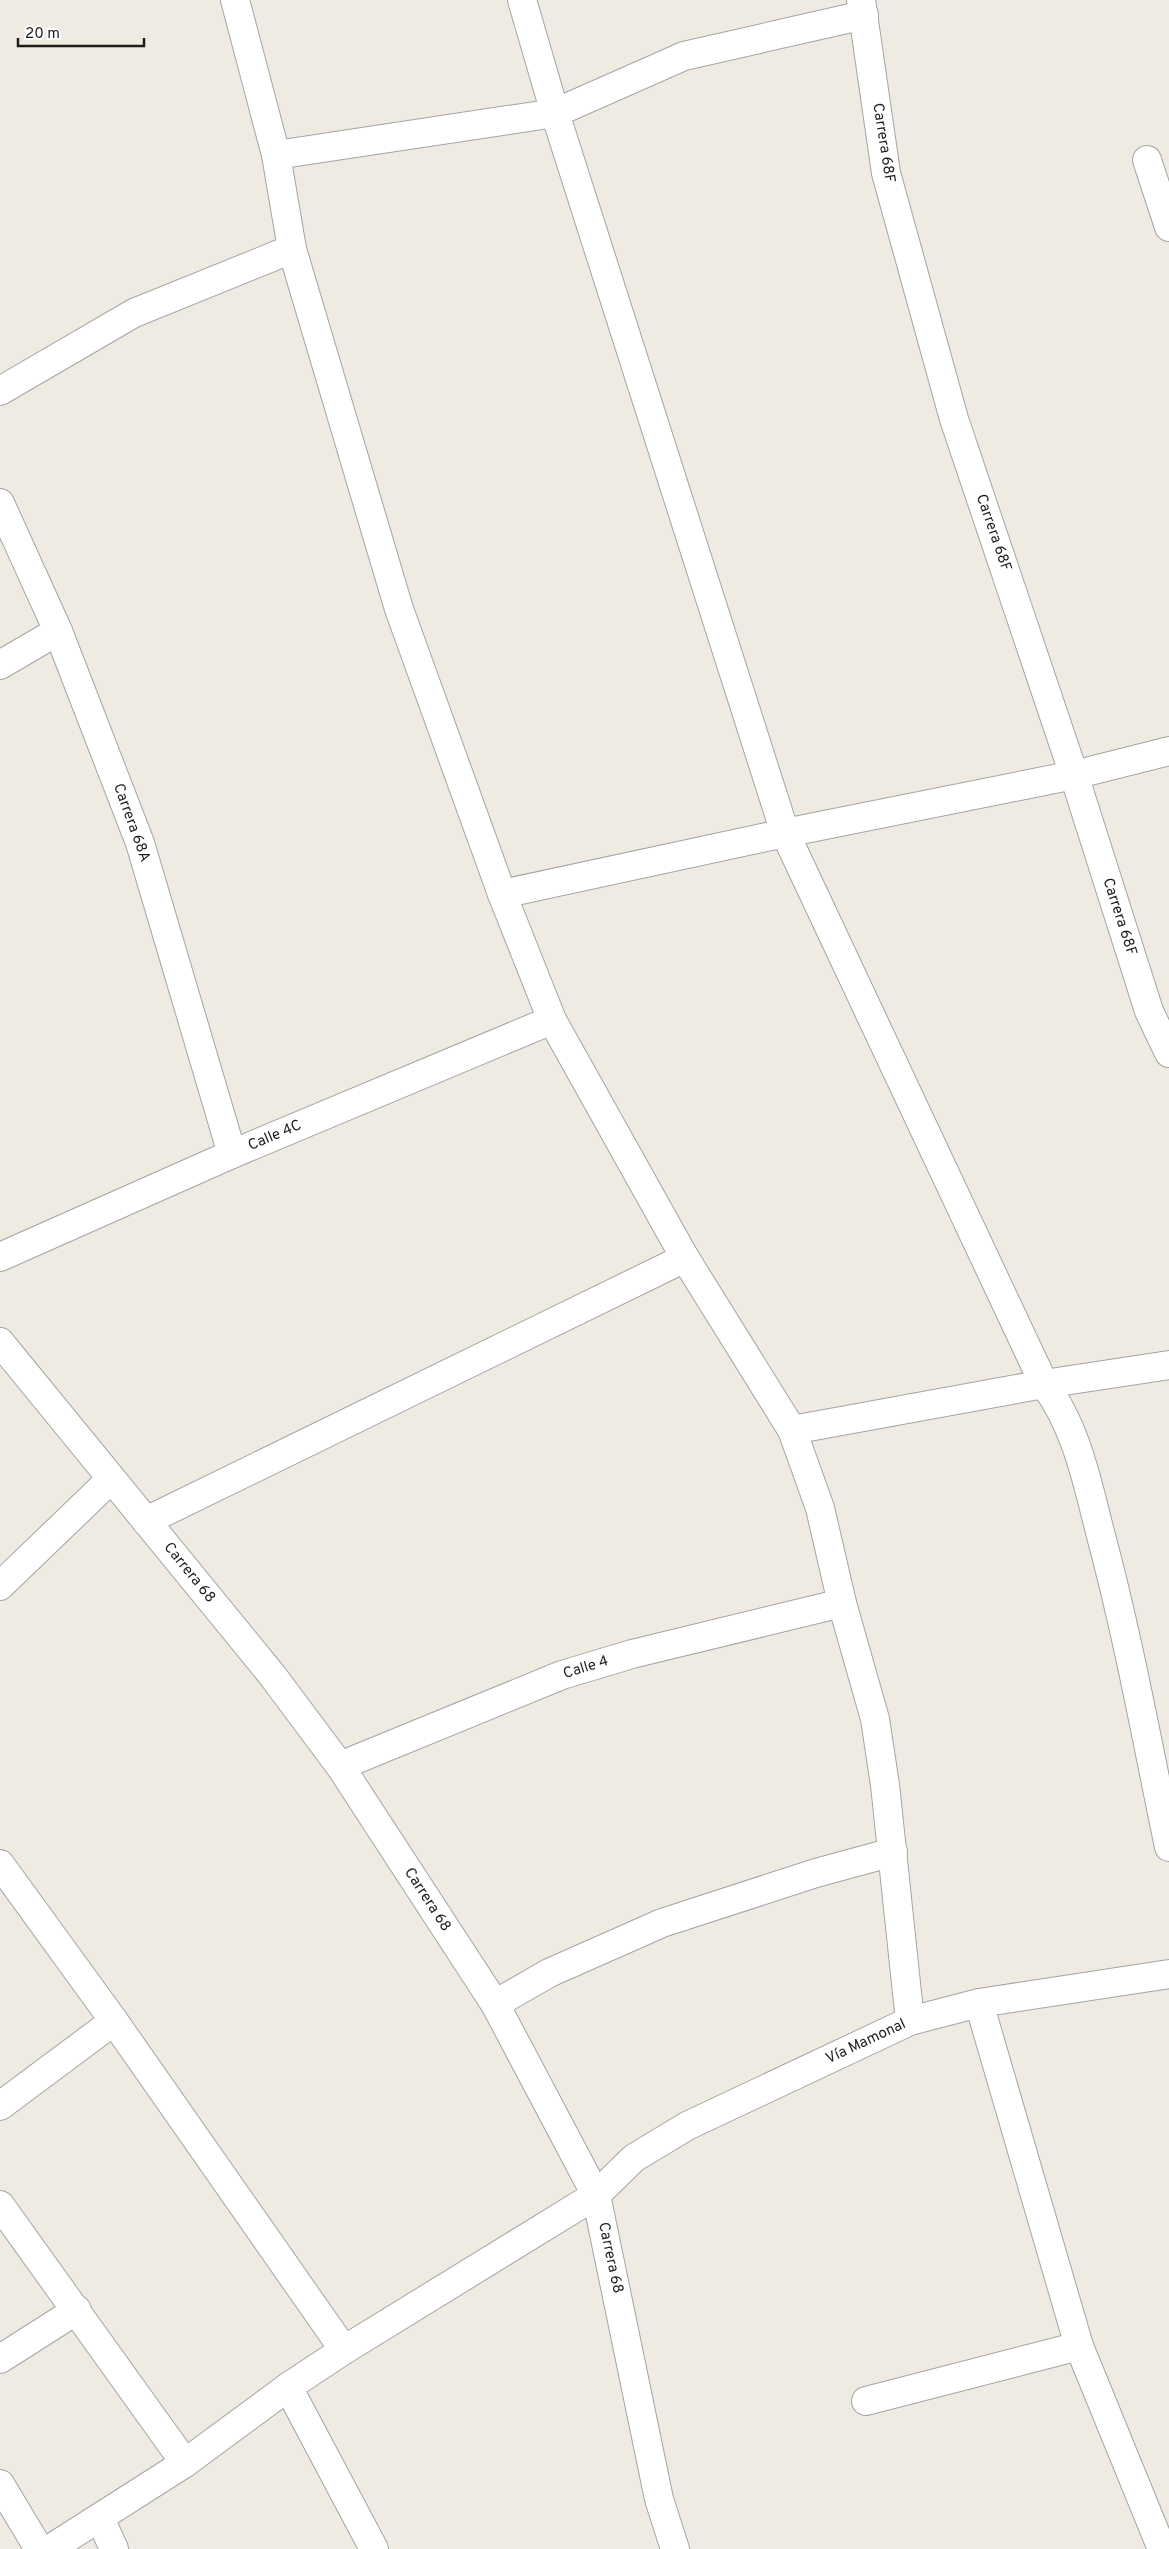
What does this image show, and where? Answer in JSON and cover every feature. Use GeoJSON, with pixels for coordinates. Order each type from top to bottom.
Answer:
{"type":"FeatureCollection","features":[{"type":"Feature","properties":{"kind":"street"},"geometry":{"type":"LineString","coordinates":[[235,0],[276,155],[292,249],[399,609],[502,894],[552,1020],[685,1258],[792,1430],[820,1508],[842,1603],[875,1718],[886,1785],[910,2021]]}},
{"type":"Feature","properties":{"kind":"street"},"geometry":{"type":"LineString","coordinates":[[522,0],[555,113],[785,833],[1044,1384],[1056,1400],[1067,1421],[1084,1471],[1118,1597],[1169,1847]]}},
{"type":"Feature","properties":{"kind":"street"},"geometry":{"type":"LineString","coordinates":[[276,155],[555,113],[684,56],[862,8]]}},
{"type":"Feature","properties":{"kind":"street","name":"Carrera 68F"},"geometry":{"type":"LineString","coordinates":[[862,8],[888,182],[954,418],[1074,775],[1149,1012],[1169,1053]]}},
{"type":"Feature","properties":{"kind":"street"},"geometry":{"type":"LineString","coordinates":[[1147,160],[1169,227]]}},
{"type":"Feature","properties":{"kind":"street"},"geometry":{"type":"LineString","coordinates":[[0,391],[134,313],[292,249]]}},
{"type":"Feature","properties":{"kind":"street","name":"Carrera 68A"},"geometry":{"type":"LineString","coordinates":[[0,503],[58,631],[140,843],[232,1154]]}},
{"type":"Feature","properties":{"kind":"street"},"geometry":{"type":"LineString","coordinates":[[0,665],[58,631]]}},
{"type":"Feature","properties":{"kind":"street"},"geometry":{"type":"LineString","coordinates":[[502,894],[785,833],[1074,775],[1169,752]]}},
{"type":"Feature","properties":{"kind":"street","name":"Calle 4C"},"geometry":{"type":"LineString","coordinates":[[0,1257],[232,1154],[552,1020]]}},
{"type":"Feature","properties":{"kind":"street"},"geometry":{"type":"LineString","coordinates":[[146,1521],[685,1258]]}},
{"type":"Feature","properties":{"kind":"street","name":"Carrera 68"},"geometry":{"type":"LineString","coordinates":[[0,1342],[110,1480],[272,1675],[340,1766],[494,2004],[596,2195],[659,2499],[675,2549]]}},
{"type":"Feature","properties":{"kind":"street"},"geometry":{"type":"LineString","coordinates":[[792,1430],[1044,1384],[1169,1365]]}},
{"type":"Feature","properties":{"kind":"street"},"geometry":{"type":"LineString","coordinates":[[0,1586],[110,1480]]}},
{"type":"Feature","properties":{"kind":"street","name":"Calle 4"},"geometry":{"type":"LineString","coordinates":[[340,1766],[562,1675],[632,1654],[842,1603]]}},
{"type":"Feature","properties":{"kind":"street"},"geometry":{"type":"LineString","coordinates":[[494,2004],[549,1973],[662,1922],[893,1852]]}},
{"type":"Feature","properties":{"kind":"street"},"geometry":{"type":"LineString","coordinates":[[0,1864],[114,2021],[344,2350]]}},
{"type":"Feature","properties":{"kind":"street","name":"Vía Mamonal"},"geometry":{"type":"LineString","coordinates":[[50,2549],[185,2463],[288,2387],[344,2350],[596,2195],[634,2158],[687,2126],[910,2021],[979,2003],[1169,1974]]}},
{"type":"Feature","properties":{"kind":"street"},"geometry":{"type":"LineString","coordinates":[[979,2003],[1079,2346],[1162,2549]]}},
{"type":"Feature","properties":{"kind":"street"},"geometry":{"type":"LineString","coordinates":[[0,2106],[114,2021]]}},
{"type":"Feature","properties":{"kind":"street"},"geometry":{"type":"LineString","coordinates":[[0,2205],[185,2463]]}},
{"type":"Feature","properties":{"kind":"street"},"geometry":{"type":"LineString","coordinates":[[0,2359],[76,2310]]}},
{"type":"Feature","properties":{"kind":"street"},"geometry":{"type":"LineString","coordinates":[[866,2401],[1079,2346]]}},
{"type":"Feature","properties":{"kind":"street"},"geometry":{"type":"LineString","coordinates":[[288,2387],[374,2549]]}},
{"type":"Feature","properties":{"kind":"street"},"geometry":{"type":"LineString","coordinates":[[0,2484],[39,2549]]}},
{"type":"Feature","properties":{"kind":"street"},"geometry":{"type":"LineString","coordinates":[[100,2518],[114,2549]]}}]}
